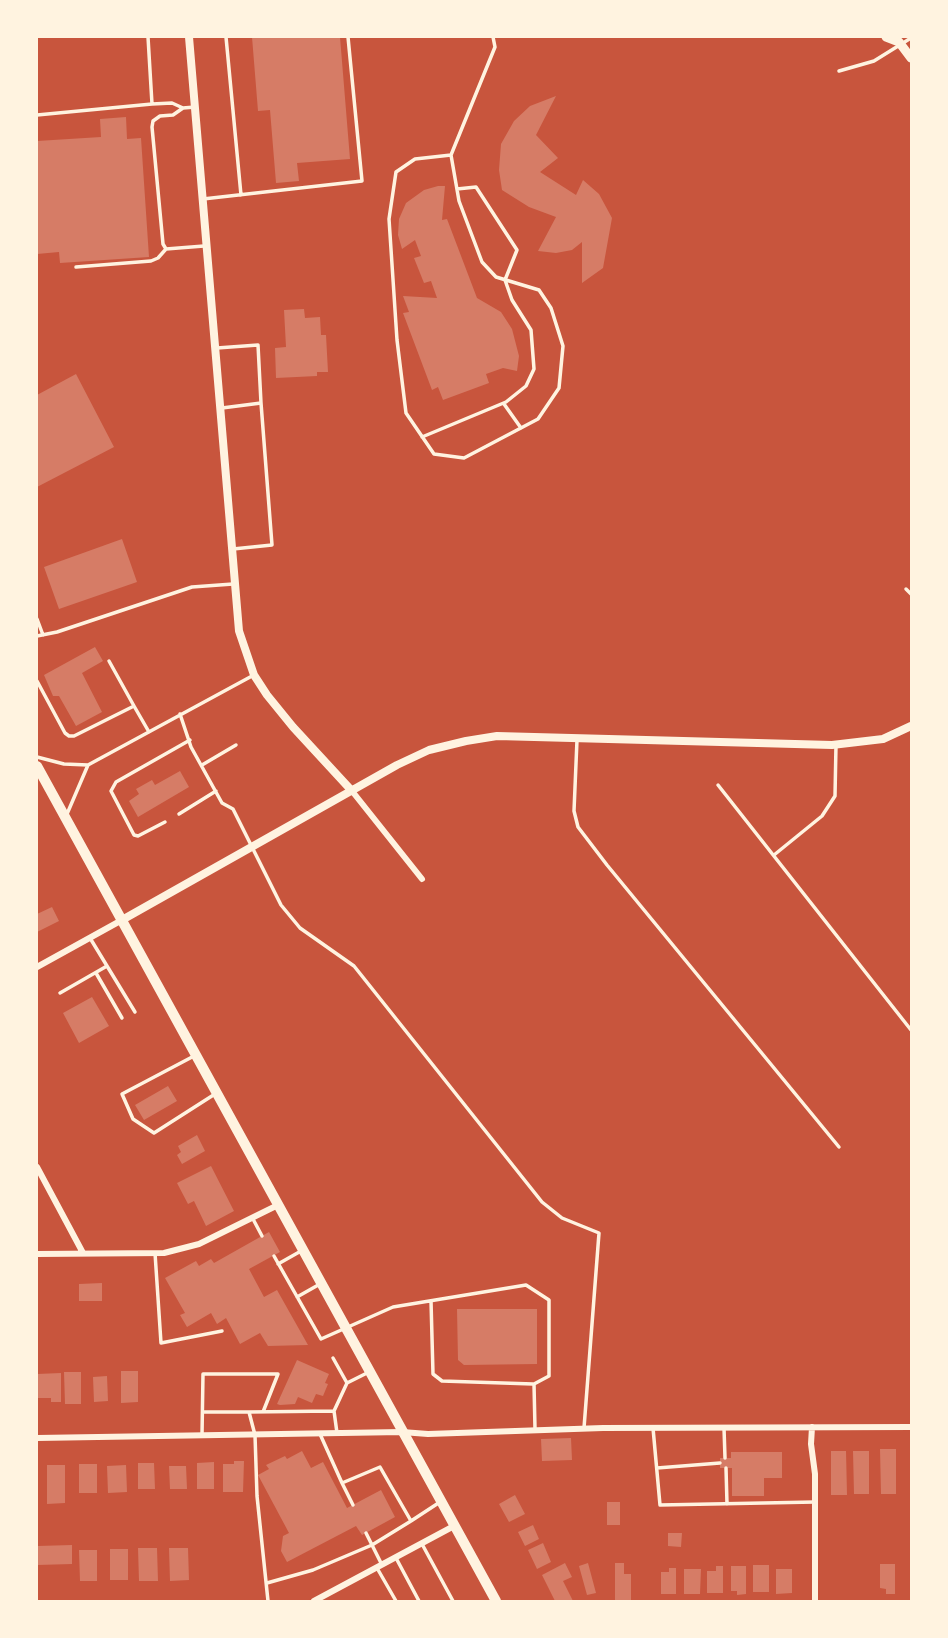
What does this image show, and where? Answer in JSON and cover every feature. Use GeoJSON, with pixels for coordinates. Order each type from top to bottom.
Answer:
{"type":"FeatureCollection","features":[{"type":"Feature","properties":{"kind":"main road"},"geometry":{"type":"LineString","coordinates":[[886,37],[900,41],[911,58]]}},
{"type":"Feature","properties":{"kind":"main road"},"geometry":{"type":"LineString","coordinates":[[37,766],[496,1601]]}},
{"type":"Feature","properties":{"kind":"street"},"geometry":{"type":"LineString","coordinates":[[190,37],[239,631],[254,675],[293,727],[352,791],[422,879]]}},
{"type":"Feature","properties":{"kind":"street"},"geometry":{"type":"LineString","coordinates":[[37,967],[429,750],[497,736],[836,745],[883,739],[911,726]]}},
{"type":"Feature","properties":{"kind":"street"},"geometry":{"type":"LineString","coordinates":[[37,1167],[83,1253]]}},
{"type":"Feature","properties":{"kind":"street"},"geometry":{"type":"LineString","coordinates":[[37,1254],[155,1253],[199,1244],[278,1205]]}},
{"type":"Feature","properties":{"kind":"street"},"geometry":{"type":"LineString","coordinates":[[812,1427],[815,1601]]}},
{"type":"Feature","properties":{"kind":"street"},"geometry":{"type":"LineString","coordinates":[[37,1437],[402,1432],[428,1434],[584,1428],[911,1427]]}},
{"type":"Feature","properties":{"kind":"street"},"geometry":{"type":"LineString","coordinates":[[314,1601],[454,1526]]}},
{"type":"Feature","properties":{"kind":"lane"},"geometry":{"type":"LineString","coordinates":[[148,37],[152,104]]}},
{"type":"Feature","properties":{"kind":"lane"},"geometry":{"type":"LineString","coordinates":[[226,37],[241,195]]}},
{"type":"Feature","properties":{"kind":"lane"},"geometry":{"type":"LineString","coordinates":[[203,199],[362,181],[348,37]]}},
{"type":"Feature","properties":{"kind":"lane"},"geometry":{"type":"LineString","coordinates":[[451,155],[415,159],[396,172],[389,219],[397,340],[406,413],[434,453],[464,458],[538,419],[559,388],[563,346],[551,308],[539,290],[496,277],[482,262],[459,201],[451,155],[495,47],[493,37]]}},
{"type":"Feature","properties":{"kind":"lane"},"geometry":{"type":"LineString","coordinates":[[839,71],[874,61],[900,41],[911,38]]}},
{"type":"Feature","properties":{"kind":"lane"},"geometry":{"type":"LineString","coordinates":[[37,115],[172,103],[183,108]]}},
{"type":"Feature","properties":{"kind":"lane"},"geometry":{"type":"LineString","coordinates":[[76,267],[151,261],[158,258],[166,248],[153,121],[183,108],[195,107]]}},
{"type":"Feature","properties":{"kind":"lane"},"geometry":{"type":"LineString","coordinates":[[422,437],[503,404],[526,386],[534,369],[531,330],[512,300],[505,280],[517,250],[476,187],[457,189]]}},
{"type":"Feature","properties":{"kind":"lane"},"geometry":{"type":"LineString","coordinates":[[166,248],[206,246]]}},
{"type":"Feature","properties":{"kind":"lane"},"geometry":{"type":"LineString","coordinates":[[215,348],[258,345],[272,545],[231,549]]}},
{"type":"Feature","properties":{"kind":"lane"},"geometry":{"type":"LineString","coordinates":[[219,408],[261,403]]}},
{"type":"Feature","properties":{"kind":"lane"},"geometry":{"type":"LineString","coordinates":[[503,404],[522,428]]}},
{"type":"Feature","properties":{"kind":"lane"},"geometry":{"type":"LineString","coordinates":[[37,636],[192,587],[234,584]]}},
{"type":"Feature","properties":{"kind":"lane"},"geometry":{"type":"LineString","coordinates":[[906,589],[911,594]]}},
{"type":"Feature","properties":{"kind":"lane"},"geometry":{"type":"LineString","coordinates":[[37,619],[43,635]]}},
{"type":"Feature","properties":{"kind":"lane"},"geometry":{"type":"LineString","coordinates":[[109,661],[149,732]]}},
{"type":"Feature","properties":{"kind":"lane"},"geometry":{"type":"LineString","coordinates":[[37,757],[64,764],[88,765],[254,675]]}},
{"type":"Feature","properties":{"kind":"lane"},"geometry":{"type":"LineString","coordinates":[[37,681],[69,736],[134,706]]}},
{"type":"Feature","properties":{"kind":"lane"},"geometry":{"type":"LineString","coordinates":[[180,714],[191,747],[201,766],[222,803],[233,809],[281,905],[300,928],[354,966],[542,1202],[562,1217],[599,1233],[584,1428]]}},
{"type":"Feature","properties":{"kind":"lane"},"geometry":{"type":"LineString","coordinates":[[577,738],[574,811],[578,827],[839,1147]]}},
{"type":"Feature","properties":{"kind":"lane"},"geometry":{"type":"LineString","coordinates":[[165,822],[138,836],[134,835],[111,791],[117,782],[190,740]]}},
{"type":"Feature","properties":{"kind":"lane"},"geometry":{"type":"LineString","coordinates":[[201,766],[236,745]]}},
{"type":"Feature","properties":{"kind":"lane"},"geometry":{"type":"LineString","coordinates":[[774,855],[822,816],[835,796],[836,745]]}},
{"type":"Feature","properties":{"kind":"lane"},"geometry":{"type":"LineString","coordinates":[[66,816],[88,765]]}},
{"type":"Feature","properties":{"kind":"lane"},"geometry":{"type":"LineString","coordinates":[[718,785],[911,1030]]}},
{"type":"Feature","properties":{"kind":"lane"},"geometry":{"type":"LineString","coordinates":[[179,814],[216,792]]}},
{"type":"Feature","properties":{"kind":"lane"},"geometry":{"type":"LineString","coordinates":[[90,938],[135,1012]]}},
{"type":"Feature","properties":{"kind":"lane"},"geometry":{"type":"LineString","coordinates":[[60,993],[107,966]]}},
{"type":"Feature","properties":{"kind":"lane"},"geometry":{"type":"LineString","coordinates":[[96,972],[122,1018]]}},
{"type":"Feature","properties":{"kind":"lane"},"geometry":{"type":"LineString","coordinates":[[196,1055],[122,1094],[133,1119],[154,1133],[217,1093]]}},
{"type":"Feature","properties":{"kind":"lane"},"geometry":{"type":"LineString","coordinates":[[253,1219],[262,1236]]}},
{"type":"Feature","properties":{"kind":"lane"},"geometry":{"type":"LineString","coordinates":[[278,1264],[303,1250]]}},
{"type":"Feature","properties":{"kind":"lane"},"geometry":{"type":"LineString","coordinates":[[155,1253],[161,1343],[222,1331]]}},
{"type":"Feature","properties":{"kind":"lane"},"geometry":{"type":"LineString","coordinates":[[274,1256],[321,1339],[393,1307],[526,1285],[550,1300],[550,1376],[534,1384],[442,1381],[433,1374],[431,1301]]}},
{"type":"Feature","properties":{"kind":"lane"},"geometry":{"type":"LineString","coordinates":[[297,1297],[321,1283]]}},
{"type":"Feature","properties":{"kind":"lane"},"geometry":{"type":"LineString","coordinates":[[333,1358],[347,1383]]}},
{"type":"Feature","properties":{"kind":"lane"},"geometry":{"type":"LineString","coordinates":[[337,1433],[334,1411],[347,1383],[369,1372]]}},
{"type":"Feature","properties":{"kind":"lane"},"geometry":{"type":"LineString","coordinates":[[202,1435],[203,1374],[278,1374],[263,1412]]}},
{"type":"Feature","properties":{"kind":"lane"},"geometry":{"type":"LineString","coordinates":[[534,1384],[535,1429]]}},
{"type":"Feature","properties":{"kind":"lane"},"geometry":{"type":"LineString","coordinates":[[203,1412],[334,1411]]}},
{"type":"Feature","properties":{"kind":"lane"},"geometry":{"type":"LineString","coordinates":[[249,1412],[255,1435],[257,1496],[268,1601]]}},
{"type":"Feature","properties":{"kind":"lane"},"geometry":{"type":"LineString","coordinates":[[653,1428],[660,1505],[815,1502]]}},
{"type":"Feature","properties":{"kind":"lane"},"geometry":{"type":"LineString","coordinates":[[724,1428],[726,1458]]}},
{"type":"Feature","properties":{"kind":"lane"},"geometry":{"type":"LineString","coordinates":[[320,1434],[353,1505]]}},
{"type":"Feature","properties":{"kind":"lane"},"geometry":{"type":"LineString","coordinates":[[657,1468],[720,1463]]}},
{"type":"Feature","properties":{"kind":"lane"},"geometry":{"type":"LineString","coordinates":[[342,1483],[380,1467],[411,1521]]}},
{"type":"Feature","properties":{"kind":"lane"},"geometry":{"type":"LineString","coordinates":[[726,1468],[727,1504]]}},
{"type":"Feature","properties":{"kind":"lane"},"geometry":{"type":"LineString","coordinates":[[267,1583],[313,1570],[372,1545],[440,1502]]}},
{"type":"Feature","properties":{"kind":"lane"},"geometry":{"type":"LineString","coordinates":[[366,1533],[396,1601]]}},
{"type":"Feature","properties":{"kind":"lane"},"geometry":{"type":"LineString","coordinates":[[422,1544],[453,1601]]}},
{"type":"Feature","properties":{"kind":"lane"},"geometry":{"type":"LineString","coordinates":[[396,1558],[419,1601]]}},
{"type":"Feature","properties":{"kind":"building"},"geometry":{"type":"Polygon","coordinates":[[[252,37],[340,37],[350,159],[297,163],[299,181],[276,183],[270,110],[258,111],[252,37]]]}},
{"type":"Feature","properties":{"kind":"building"},"geometry":{"type":"Polygon","coordinates":[[[556,96],[536,135],[558,158],[540,172],[576,195],[583,180],[599,194],[612,218],[603,268],[582,283],[582,242],[572,250],[556,253],[538,251],[556,217],[529,207],[502,190],[499,170],[501,144],[514,121],[530,106],[556,96]]]}},
{"type":"Feature","properties":{"kind":"building"},"geometry":{"type":"Polygon","coordinates":[[[126,117],[127,139],[141,138],[149,257],[60,263],[59,252],[37,254],[37,141],[101,137],[100,119],[126,117]]]}},
{"type":"Feature","properties":{"kind":"building"},"geometry":{"type":"Polygon","coordinates":[[[445,186],[442,220],[447,219],[477,298],[501,312],[512,329],[519,356],[517,371],[503,368],[486,374],[489,383],[443,400],[438,387],[432,390],[403,313],[409,312],[403,296],[437,298],[431,281],[424,283],[414,258],[421,256],[415,240],[402,249],[398,235],[399,219],[406,203],[424,190],[445,186]]]}},
{"type":"Feature","properties":{"kind":"building"},"geometry":{"type":"Polygon","coordinates":[[[304,309],[305,318],[320,317],[321,335],[326,335],[328,372],[317,372],[317,376],[276,378],[275,348],[286,347],[284,310],[304,309]]]}},
{"type":"Feature","properties":{"kind":"building"},"geometry":{"type":"Polygon","coordinates":[[[76,374],[114,447],[37,487],[37,395],[76,374]]]}},
{"type":"Feature","properties":{"kind":"building"},"geometry":{"type":"Polygon","coordinates":[[[122,539],[137,582],[59,609],[44,567],[122,539]]]}},
{"type":"Feature","properties":{"kind":"building"},"geometry":{"type":"Polygon","coordinates":[[[95,647],[103,661],[82,673],[102,712],[76,726],[59,696],[53,696],[44,675],[95,647]]]}},
{"type":"Feature","properties":{"kind":"building"},"geometry":{"type":"Polygon","coordinates":[[[180,771],[189,787],[138,817],[129,801],[139,794],[136,789],[152,780],[155,785],[180,771]]]}},
{"type":"Feature","properties":{"kind":"building"},"geometry":{"type":"Polygon","coordinates":[[[52,907],[59,921],[37,932],[37,914],[52,907]]]}},
{"type":"Feature","properties":{"kind":"building"},"geometry":{"type":"Polygon","coordinates":[[[92,997],[109,1026],[79,1043],[63,1013],[92,997]]]}},
{"type":"Feature","properties":{"kind":"building"},"geometry":{"type":"Polygon","coordinates":[[[168,1086],[177,1101],[144,1120],[135,1105],[168,1086]]]}},
{"type":"Feature","properties":{"kind":"building"},"geometry":{"type":"Polygon","coordinates":[[[197,1135],[205,1151],[182,1164],[177,1155],[181,1152],[178,1146],[197,1135]]]}},
{"type":"Feature","properties":{"kind":"building"},"geometry":{"type":"Polygon","coordinates":[[[211,1166],[234,1211],[206,1226],[194,1201],[188,1204],[177,1183],[211,1166]]]}},
{"type":"Feature","properties":{"kind":"building"},"geometry":{"type":"Polygon","coordinates":[[[269,1232],[280,1252],[249,1269],[264,1297],[277,1290],[308,1345],[268,1346],[260,1333],[240,1344],[226,1318],[217,1324],[211,1313],[187,1327],[180,1315],[185,1313],[165,1278],[196,1261],[199,1266],[211,1259],[214,1263],[269,1232]]]}},
{"type":"Feature","properties":{"kind":"building"},"geometry":{"type":"Polygon","coordinates":[[[102,1283],[102,1301],[79,1301],[79,1284],[102,1283]]]}},
{"type":"Feature","properties":{"kind":"building"},"geometry":{"type":"Polygon","coordinates":[[[457,1309],[537,1309],[537,1364],[464,1365],[458,1360],[457,1309]]]}},
{"type":"Feature","properties":{"kind":"building"},"geometry":{"type":"Polygon","coordinates":[[[297,1360],[329,1374],[323,1396],[316,1394],[312,1403],[298,1397],[295,1404],[277,1404],[297,1360]]]}},
{"type":"Feature","properties":{"kind":"building"},"geometry":{"type":"Polygon","coordinates":[[[121,1371],[138,1371],[138,1402],[121,1403],[121,1371]]]}},
{"type":"Feature","properties":{"kind":"building"},"geometry":{"type":"Polygon","coordinates":[[[64,1372],[81,1372],[81,1404],[65,1404],[64,1372]]]}},
{"type":"Feature","properties":{"kind":"building"},"geometry":{"type":"Polygon","coordinates":[[[61,1373],[61,1402],[51,1402],[51,1398],[37,1398],[37,1374],[61,1373]]]}},
{"type":"Feature","properties":{"kind":"building"},"geometry":{"type":"Polygon","coordinates":[[[107,1376],[108,1401],[94,1402],[93,1377],[107,1376]]]}},
{"type":"Feature","properties":{"kind":"building"},"geometry":{"type":"Polygon","coordinates":[[[571,1438],[572,1460],[542,1461],[541,1439],[571,1438]]]}},
{"type":"Feature","properties":{"kind":"building"},"geometry":{"type":"Polygon","coordinates":[[[880,1449],[896,1449],[896,1494],[881,1494],[880,1449]]]}},
{"type":"Feature","properties":{"kind":"building"},"geometry":{"type":"Polygon","coordinates":[[[302,1451],[311,1468],[323,1462],[347,1508],[381,1490],[395,1517],[362,1535],[356,1526],[287,1562],[281,1551],[283,1536],[289,1533],[258,1475],[269,1469],[266,1465],[302,1451]]]}},
{"type":"Feature","properties":{"kind":"building"},"geometry":{"type":"Polygon","coordinates":[[[831,1451],[846,1451],[847,1495],[831,1495],[831,1451]]]}},
{"type":"Feature","properties":{"kind":"building"},"geometry":{"type":"Polygon","coordinates":[[[853,1451],[869,1451],[869,1494],[854,1494],[853,1451]]]}},
{"type":"Feature","properties":{"kind":"building"},"geometry":{"type":"Polygon","coordinates":[[[731,1452],[782,1452],[782,1478],[764,1478],[764,1496],[732,1496],[732,1468],[720,1468],[720,1458],[731,1458],[731,1452]]]}},
{"type":"Feature","properties":{"kind":"building"},"geometry":{"type":"Polygon","coordinates":[[[234,1461],[244,1461],[243,1492],[223,1492],[223,1464],[234,1464],[234,1461]]]}},
{"type":"Feature","properties":{"kind":"building"},"geometry":{"type":"Polygon","coordinates":[[[214,1462],[214,1489],[197,1489],[197,1463],[214,1462]]]}},
{"type":"Feature","properties":{"kind":"building"},"geometry":{"type":"Polygon","coordinates":[[[138,1463],[154,1463],[155,1489],[138,1489],[138,1463]]]}},
{"type":"Feature","properties":{"kind":"building"},"geometry":{"type":"Polygon","coordinates":[[[79,1464],[97,1464],[97,1493],[79,1493],[79,1464]]]}},
{"type":"Feature","properties":{"kind":"building"},"geometry":{"type":"Polygon","coordinates":[[[47,1465],[65,1465],[65,1503],[47,1504],[47,1465]]]}},
{"type":"Feature","properties":{"kind":"building"},"geometry":{"type":"Polygon","coordinates":[[[126,1465],[127,1492],[108,1493],[107,1466],[126,1465]]]}},
{"type":"Feature","properties":{"kind":"building"},"geometry":{"type":"Polygon","coordinates":[[[169,1466],[186,1466],[187,1489],[170,1489],[169,1466]]]}},
{"type":"Feature","properties":{"kind":"building"},"geometry":{"type":"Polygon","coordinates":[[[515,1495],[525,1514],[509,1522],[499,1504],[515,1495]]]}},
{"type":"Feature","properties":{"kind":"building"},"geometry":{"type":"Polygon","coordinates":[[[607,1502],[620,1502],[620,1525],[607,1525],[607,1502]]]}},
{"type":"Feature","properties":{"kind":"building"},"geometry":{"type":"Polygon","coordinates":[[[533,1525],[539,1539],[525,1546],[518,1532],[533,1525]]]}},
{"type":"Feature","properties":{"kind":"building"},"geometry":{"type":"Polygon","coordinates":[[[668,1533],[682,1533],[681,1547],[668,1546],[668,1533]]]}},
{"type":"Feature","properties":{"kind":"building"},"geometry":{"type":"Polygon","coordinates":[[[543,1543],[551,1562],[537,1569],[528,1550],[543,1543]]]}},
{"type":"Feature","properties":{"kind":"building"},"geometry":{"type":"Polygon","coordinates":[[[72,1545],[72,1564],[37,1565],[37,1546],[72,1545]]]}},
{"type":"Feature","properties":{"kind":"building"},"geometry":{"type":"Polygon","coordinates":[[[138,1548],[157,1548],[158,1581],[139,1581],[138,1548]]]}},
{"type":"Feature","properties":{"kind":"building"},"geometry":{"type":"Polygon","coordinates":[[[169,1548],[188,1548],[189,1580],[170,1581],[169,1548]]]}},
{"type":"Feature","properties":{"kind":"building"},"geometry":{"type":"Polygon","coordinates":[[[110,1549],[128,1549],[128,1580],[110,1580],[110,1549]]]}},
{"type":"Feature","properties":{"kind":"building"},"geometry":{"type":"Polygon","coordinates":[[[79,1550],[97,1550],[97,1581],[80,1581],[79,1550]]]}},
{"type":"Feature","properties":{"kind":"building"},"geometry":{"type":"Polygon","coordinates":[[[565,1563],[572,1577],[563,1581],[573,1601],[555,1601],[542,1575],[565,1563]]]}},
{"type":"Feature","properties":{"kind":"building"},"geometry":{"type":"Polygon","coordinates":[[[588,1563],[596,1593],[587,1595],[579,1566],[588,1563]]]}},
{"type":"Feature","properties":{"kind":"building"},"geometry":{"type":"Polygon","coordinates":[[[615,1563],[624,1563],[624,1574],[631,1574],[631,1600],[615,1601],[615,1563]]]}},
{"type":"Feature","properties":{"kind":"building"},"geometry":{"type":"Polygon","coordinates":[[[880,1564],[895,1564],[895,1594],[886,1594],[886,1589],[880,1588],[880,1564]]]}},
{"type":"Feature","properties":{"kind":"building"},"geometry":{"type":"Polygon","coordinates":[[[753,1565],[769,1565],[769,1592],[753,1592],[753,1565]]]}},
{"type":"Feature","properties":{"kind":"building"},"geometry":{"type":"Polygon","coordinates":[[[716,1566],[723,1566],[723,1593],[707,1593],[707,1571],[716,1571],[716,1566]]]}},
{"type":"Feature","properties":{"kind":"building"},"geometry":{"type":"Polygon","coordinates":[[[731,1566],[746,1566],[746,1594],[737,1595],[737,1591],[731,1591],[731,1566]]]}},
{"type":"Feature","properties":{"kind":"building"},"geometry":{"type":"Polygon","coordinates":[[[669,1568],[676,1568],[676,1594],[661,1594],[661,1572],[669,1572],[669,1568]]]}},
{"type":"Feature","properties":{"kind":"building"},"geometry":{"type":"Polygon","coordinates":[[[684,1569],[701,1569],[700,1594],[684,1594],[684,1569]]]}},
{"type":"Feature","properties":{"kind":"building"},"geometry":{"type":"Polygon","coordinates":[[[776,1569],[792,1569],[792,1593],[776,1594],[776,1569]]]}}]}
